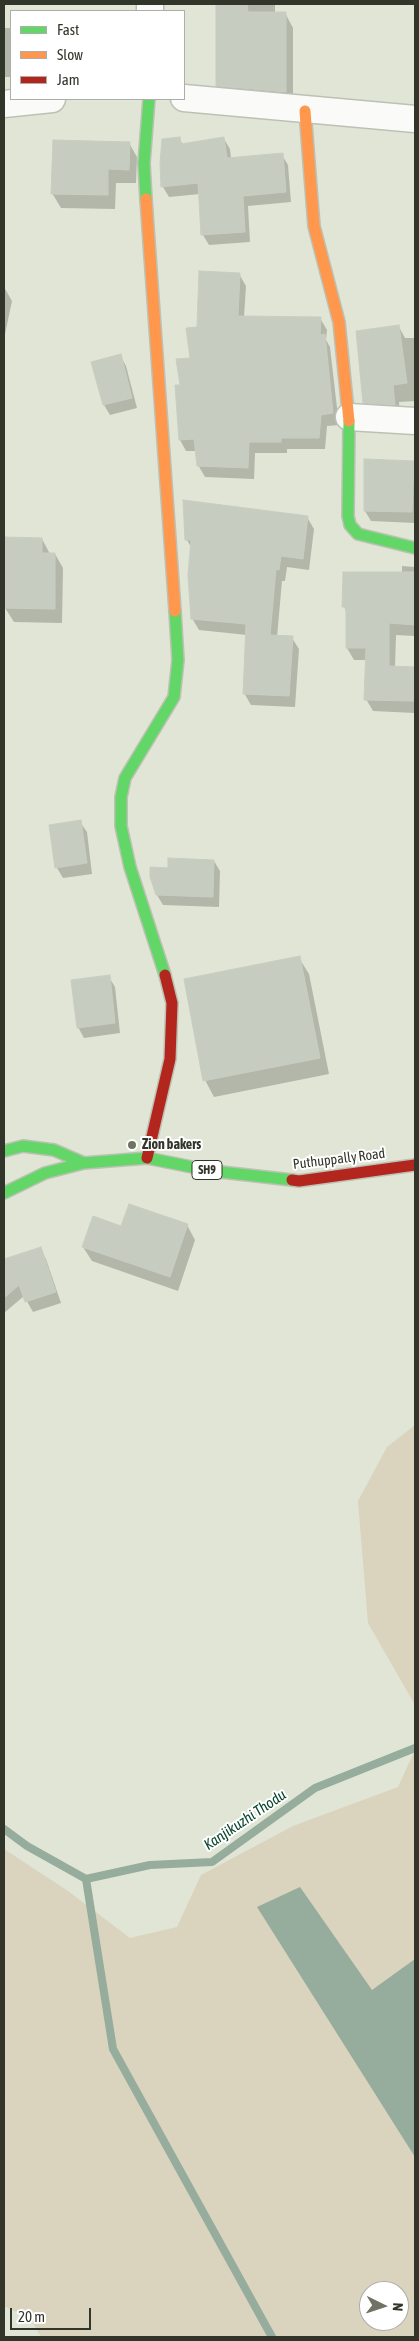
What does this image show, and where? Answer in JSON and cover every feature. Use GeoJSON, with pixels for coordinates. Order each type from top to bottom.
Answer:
{"type":"FeatureCollection","features":[{"type":"Feature","properties":{"kind":"street"},"geometry":{"type":"LineString","coordinates":[[185,98],[305,111],[415,119]]}},
{"type":"Feature","properties":{"kind":"street"},"geometry":{"type":"LineString","coordinates":[[4,104],[42,100]]}},
{"type":"Feature","properties":{"kind":"street"},"geometry":{"type":"LineString","coordinates":[[147,1158],[170,1059],[172,1003],[169,987],[130,867],[121,826],[121,797],[125,778],[174,697],[178,660],[144,163],[149,100]]}},
{"type":"Feature","properties":{"kind":"street"},"geometry":{"type":"LineString","coordinates":[[305,111],[314,226],[339,322],[349,417],[348,516],[350,525],[358,534],[415,548]]}},
{"type":"Feature","properties":{"kind":"street"},"geometry":{"type":"LineString","coordinates":[[349,417],[415,421]]}},
{"type":"Feature","properties":{"kind":"street"},"geometry":{"type":"LineString","coordinates":[[4,1151],[23,1146],[54,1150],[84,1163]]}},
{"type":"Feature","properties":{"kind":"street","name":"Puthuppally Road"},"geometry":{"type":"LineString","coordinates":[[4,1193],[45,1173],[84,1163],[147,1158],[212,1171],[299,1181],[415,1165]]}},
{"type":"Feature","properties":{"kind":"shaded area"},"geometry":{"type":"Polygon","coordinates":[[[415,1425],[415,1705],[368,1623],[358,1501],[387,1447],[415,1425]]]}},
{"type":"Feature","properties":{"kind":"shaded area"},"geometry":{"type":"Polygon","coordinates":[[[415,1750],[415,2337],[41,2337],[31,2319],[4,2306],[4,1849],[68,1891],[130,1938],[177,1927],[201,1875],[293,1826],[398,1787],[415,1750]]]}},
{"type":"Feature","properties":{"kind":"shaded area"},"geometry":{"type":"Polygon","coordinates":[[[300,1887],[372,1990],[415,1959],[415,2157],[257,1907],[300,1887]]]}},
{"type":"Feature","properties":{"kind":"building"},"geometry":{"type":"Polygon","coordinates":[[[216,4],[247,4],[248,12],[286,12],[286,92],[216,86],[216,4]]]}},
{"type":"Feature","properties":{"kind":"building"},"geometry":{"type":"Polygon","coordinates":[[[180,137],[181,144],[224,137],[227,158],[283,153],[286,192],[243,196],[245,232],[201,235],[198,183],[161,187],[162,139],[180,137]]]}},
{"type":"Feature","properties":{"kind":"building"},"geometry":{"type":"Polygon","coordinates":[[[53,140],[130,142],[129,170],[108,169],[108,195],[51,194],[53,140]]]}},
{"type":"Feature","properties":{"kind":"building"},"geometry":{"type":"Polygon","coordinates":[[[199,271],[240,273],[238,316],[321,317],[320,335],[325,334],[333,413],[321,415],[319,438],[281,438],[281,442],[249,442],[248,468],[197,466],[194,439],[179,440],[175,385],[180,385],[176,359],[190,358],[186,328],[197,327],[199,271]]]}},
{"type":"Feature","properties":{"kind":"building"},"geometry":{"type":"Polygon","coordinates":[[[399,325],[407,383],[393,385],[395,405],[363,403],[356,331],[399,325]]]}},
{"type":"Feature","properties":{"kind":"building"},"geometry":{"type":"Polygon","coordinates":[[[121,354],[132,398],[103,405],[91,362],[121,354]]]}},
{"type":"Feature","properties":{"kind":"building"},"geometry":{"type":"Polygon","coordinates":[[[364,459],[414,461],[412,512],[364,511],[364,459]]]}},
{"type":"Feature","properties":{"kind":"building"},"geometry":{"type":"Polygon","coordinates":[[[183,500],[308,516],[303,559],[281,556],[279,570],[276,569],[270,635],[293,636],[289,696],[243,694],[246,624],[191,619],[188,575],[191,540],[185,540],[183,500]]]}},
{"type":"Feature","properties":{"kind":"building"},"geometry":{"type":"Polygon","coordinates":[[[4,537],[42,538],[42,553],[55,553],[55,609],[4,608],[4,537]]]}},
{"type":"Feature","properties":{"kind":"building"},"geometry":{"type":"Polygon","coordinates":[[[343,572],[415,572],[415,625],[389,623],[389,666],[415,667],[415,701],[364,700],[366,648],[346,648],[346,607],[342,607],[343,572]]]}},
{"type":"Feature","properties":{"kind":"building"},"geometry":{"type":"Polygon","coordinates":[[[81,820],[87,863],[55,868],[49,825],[81,820]]]}},
{"type":"Feature","properties":{"kind":"building"},"geometry":{"type":"Polygon","coordinates":[[[168,858],[214,860],[213,897],[156,895],[150,877],[150,867],[168,868],[168,858]]]}},
{"type":"Feature","properties":{"kind":"building"},"geometry":{"type":"Polygon","coordinates":[[[300,956],[320,1058],[203,1081],[184,979],[300,956]]]}},
{"type":"Feature","properties":{"kind":"building"},"geometry":{"type":"Polygon","coordinates":[[[110,975],[115,1023],[77,1028],[71,980],[110,975]]]}},
{"type":"Feature","properties":{"kind":"building"},"geometry":{"type":"Polygon","coordinates":[[[129,1204],[188,1224],[170,1277],[82,1247],[93,1216],[121,1226],[129,1204]]]}},
{"type":"Feature","properties":{"kind":"building"},"geometry":{"type":"Polygon","coordinates":[[[41,1247],[56,1292],[25,1302],[19,1285],[4,1298],[4,1259],[41,1247]]]}},
{"type":"Feature","properties":{"kind":"waterway","name":"Kanjikuzhi Thodu"},"geometry":{"type":"LineString","coordinates":[[4,1829],[27,1846],[86,1879],[150,1865],[212,1862],[315,1788],[415,1748]]}},
{"type":"Feature","properties":{"kind":"waterway"},"geometry":{"type":"LineString","coordinates":[[86,1879],[113,2049],[272,2337]]}},
{"type":"Feature","properties":{"kind":"traffic: fast"},"geometry":{"type":"LineString","coordinates":[[146,199],[144,163],[149,100]]}},
{"type":"Feature","properties":{"kind":"traffic: fast"},"geometry":{"type":"LineString","coordinates":[[349,421],[348,516],[350,525],[358,534],[415,548]]}},
{"type":"Feature","properties":{"kind":"traffic: fast"},"geometry":{"type":"LineString","coordinates":[[165,975],[130,867],[121,826],[121,797],[125,778],[174,697],[178,660],[175,611]]}},
{"type":"Feature","properties":{"kind":"traffic: fast"},"geometry":{"type":"LineString","coordinates":[[4,1151],[23,1146],[54,1150],[84,1163]]}},
{"type":"Feature","properties":{"kind":"traffic: fast"},"geometry":{"type":"LineString","coordinates":[[4,1193],[45,1173],[84,1163],[147,1158],[212,1171],[292,1180]]}},
{"type":"Feature","properties":{"kind":"traffic: slow"},"geometry":{"type":"LineString","coordinates":[[305,111],[314,226],[339,322],[349,421]]}},
{"type":"Feature","properties":{"kind":"traffic: slow"},"geometry":{"type":"LineString","coordinates":[[146,199],[175,611]]}},
{"type":"Feature","properties":{"kind":"traffic: jam"},"geometry":{"type":"LineString","coordinates":[[147,1158],[170,1059],[172,1003],[165,975]]}},
{"type":"Feature","properties":{"kind":"traffic: jam"},"geometry":{"type":"LineString","coordinates":[[292,1180],[299,1181],[415,1165]]}},
{"type":"Feature","properties":{"kind":"place","name":"Zion bakers"},"geometry":{"type":"Point","coordinates":[132,1145]}}]}
